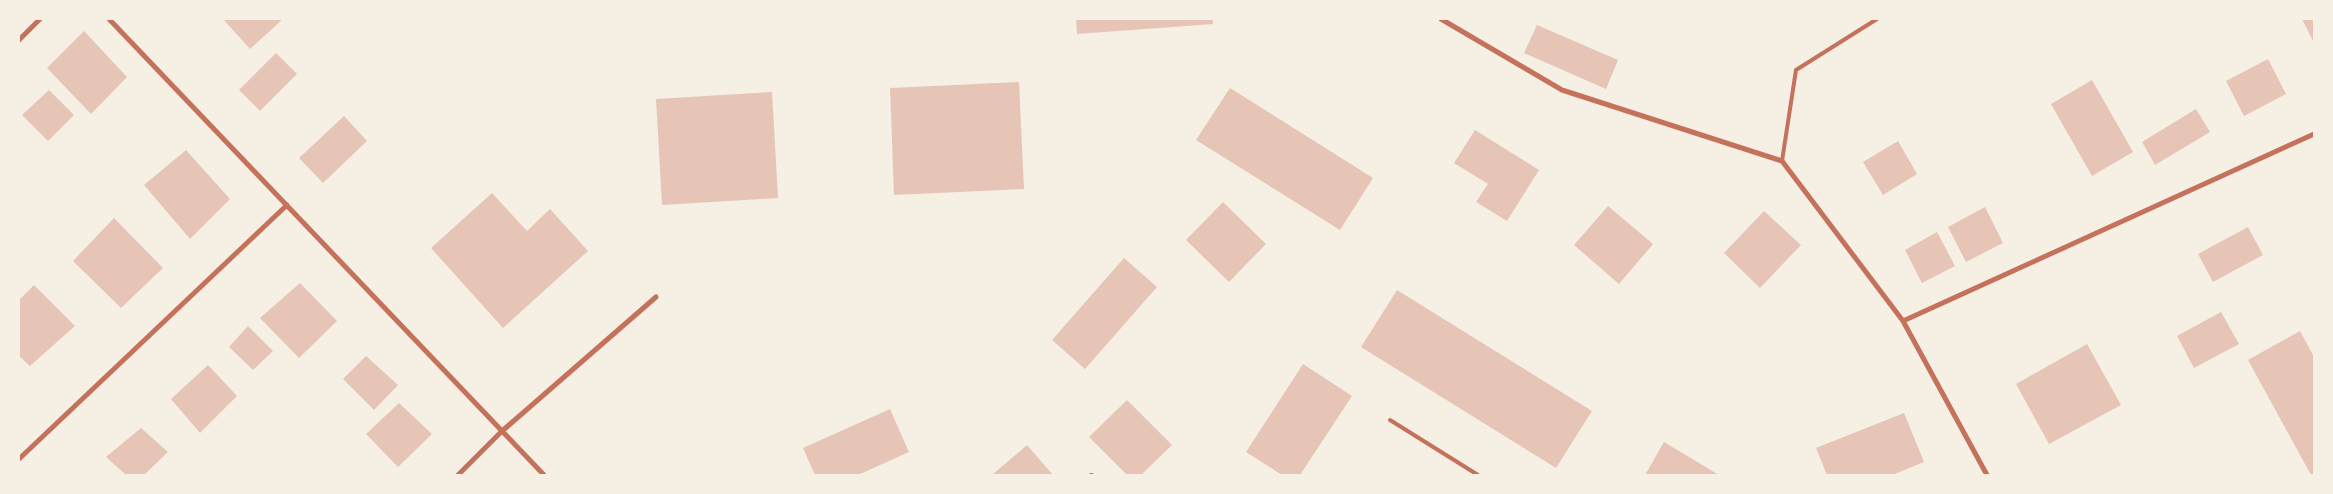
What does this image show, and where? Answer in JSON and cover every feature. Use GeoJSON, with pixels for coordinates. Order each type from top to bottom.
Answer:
{"type":"FeatureCollection","features":[{"type":"Feature","properties":{"kind":"street"},"geometry":{"type":"LineString","coordinates":[[19,40],[40,19]]}},
{"type":"Feature","properties":{"kind":"street"},"geometry":{"type":"LineString","coordinates":[[109,19],[544,475]]}},
{"type":"Feature","properties":{"kind":"street"},"geometry":{"type":"LineString","coordinates":[[1441,19],[1562,90],[1782,161],[1903,321],[1987,475]]}},
{"type":"Feature","properties":{"kind":"street"},"geometry":{"type":"LineString","coordinates":[[1903,321],[2314,134]]}},
{"type":"Feature","properties":{"kind":"street"},"geometry":{"type":"LineString","coordinates":[[19,459],[287,205]]}},
{"type":"Feature","properties":{"kind":"street"},"geometry":{"type":"LineString","coordinates":[[458,475],[501,432],[656,297]]}},
{"type":"Feature","properties":{"kind":"lane"},"geometry":{"type":"LineString","coordinates":[[1782,161],[1796,70],[1877,19]]}},
{"type":"Feature","properties":{"kind":"lane"},"geometry":{"type":"LineString","coordinates":[[1390,420],[1478,475]]}},
{"type":"Feature","properties":{"kind":"building"},"geometry":{"type":"Polygon","coordinates":[[[223,19],[283,19],[250,49],[223,19]]]}},
{"type":"Feature","properties":{"kind":"building"},"geometry":{"type":"Polygon","coordinates":[[[1076,19],[1213,19],[1213,24],[1077,34],[1076,19]]]}},
{"type":"Feature","properties":{"kind":"building"},"geometry":{"type":"Polygon","coordinates":[[[2302,19],[2314,19],[2314,43],[2302,19]]]}},
{"type":"Feature","properties":{"kind":"building"},"geometry":{"type":"Polygon","coordinates":[[[1537,25],[1618,60],[1606,89],[1524,53],[1537,25]]]}},
{"type":"Feature","properties":{"kind":"building"},"geometry":{"type":"Polygon","coordinates":[[[84,31],[127,77],[91,114],[47,68],[84,31]]]}},
{"type":"Feature","properties":{"kind":"building"},"geometry":{"type":"Polygon","coordinates":[[[276,53],[297,74],[260,111],[239,90],[276,53]]]}},
{"type":"Feature","properties":{"kind":"building"},"geometry":{"type":"Polygon","coordinates":[[[2268,59],[2286,94],[2244,116],[2226,81],[2268,59]]]}},
{"type":"Feature","properties":{"kind":"building"},"geometry":{"type":"Polygon","coordinates":[[[2092,80],[2133,152],[2092,176],[2051,104],[2092,80]]]}},
{"type":"Feature","properties":{"kind":"building"},"geometry":{"type":"Polygon","coordinates":[[[1019,82],[1024,189],[894,195],[890,88],[1019,82]]]}},
{"type":"Feature","properties":{"kind":"building"},"geometry":{"type":"Polygon","coordinates":[[[1230,88],[1373,178],[1340,230],[1196,140],[1230,88]]]}},
{"type":"Feature","properties":{"kind":"building"},"geometry":{"type":"Polygon","coordinates":[[[49,90],[74,115],[48,141],[22,115],[49,90]]]}},
{"type":"Feature","properties":{"kind":"building"},"geometry":{"type":"Polygon","coordinates":[[[772,92],[778,198],[662,205],[656,99],[772,92]]]}},
{"type":"Feature","properties":{"kind":"building"},"geometry":{"type":"Polygon","coordinates":[[[2196,109],[2210,132],[2155,165],[2142,142],[2196,109]]]}},
{"type":"Feature","properties":{"kind":"building"},"geometry":{"type":"Polygon","coordinates":[[[344,116],[367,141],[323,183],[299,158],[344,116]]]}},
{"type":"Feature","properties":{"kind":"building"},"geometry":{"type":"Polygon","coordinates":[[[1475,130],[1539,170],[1507,221],[1476,202],[1488,184],[1454,163],[1475,130]]]}},
{"type":"Feature","properties":{"kind":"building"},"geometry":{"type":"Polygon","coordinates":[[[1898,141],[1917,174],[1883,195],[1863,162],[1898,141]]]}},
{"type":"Feature","properties":{"kind":"building"},"geometry":{"type":"Polygon","coordinates":[[[186,150],[230,199],[190,239],[144,185],[186,150]]]}},
{"type":"Feature","properties":{"kind":"building"},"geometry":{"type":"Polygon","coordinates":[[[492,193],[527,231],[550,209],[588,251],[503,328],[431,248],[492,193]]]}},
{"type":"Feature","properties":{"kind":"building"},"geometry":{"type":"Polygon","coordinates":[[[1223,202],[1266,244],[1229,282],[1186,240],[1223,202]]]}},
{"type":"Feature","properties":{"kind":"building"},"geometry":{"type":"Polygon","coordinates":[[[1608,206],[1653,244],[1619,284],[1574,245],[1608,206]]]}},
{"type":"Feature","properties":{"kind":"building"},"geometry":{"type":"Polygon","coordinates":[[[1985,207],[2003,243],[1966,262],[1948,227],[1985,207]]]}},
{"type":"Feature","properties":{"kind":"building"},"geometry":{"type":"Polygon","coordinates":[[[1764,211],[1801,245],[1760,288],[1724,253],[1764,211]]]}},
{"type":"Feature","properties":{"kind":"building"},"geometry":{"type":"Polygon","coordinates":[[[114,218],[163,268],[121,308],[73,261],[114,218]]]}},
{"type":"Feature","properties":{"kind":"building"},"geometry":{"type":"Polygon","coordinates":[[[2248,227],[2263,255],[2213,282],[2198,254],[2248,227]]]}},
{"type":"Feature","properties":{"kind":"building"},"geometry":{"type":"Polygon","coordinates":[[[1937,232],[1955,266],[1922,283],[1905,250],[1937,232]]]}},
{"type":"Feature","properties":{"kind":"building"},"geometry":{"type":"Polygon","coordinates":[[[1124,258],[1157,287],[1085,369],[1052,340],[1124,258]]]}},
{"type":"Feature","properties":{"kind":"building"},"geometry":{"type":"Polygon","coordinates":[[[300,283],[337,321],[299,358],[260,318],[300,283]]]}},
{"type":"Feature","properties":{"kind":"building"},"geometry":{"type":"Polygon","coordinates":[[[34,285],[75,326],[30,366],[19,356],[19,300],[34,285]]]}},
{"type":"Feature","properties":{"kind":"building"},"geometry":{"type":"Polygon","coordinates":[[[1397,290],[1592,411],[1556,468],[1361,347],[1397,290]]]}},
{"type":"Feature","properties":{"kind":"building"},"geometry":{"type":"Polygon","coordinates":[[[2221,312],[2239,344],[2194,368],[2177,336],[2221,312]]]}},
{"type":"Feature","properties":{"kind":"building"},"geometry":{"type":"Polygon","coordinates":[[[248,326],[273,351],[253,370],[229,347],[248,326]]]}},
{"type":"Feature","properties":{"kind":"building"},"geometry":{"type":"Polygon","coordinates":[[[2300,331],[2314,357],[2314,475],[2311,475],[2248,360],[2300,331]]]}},
{"type":"Feature","properties":{"kind":"building"},"geometry":{"type":"Polygon","coordinates":[[[2087,344],[2121,405],[2049,444],[2016,384],[2087,344]]]}},
{"type":"Feature","properties":{"kind":"building"},"geometry":{"type":"Polygon","coordinates":[[[366,356],[398,385],[374,410],[343,379],[366,356]]]}},
{"type":"Feature","properties":{"kind":"building"},"geometry":{"type":"Polygon","coordinates":[[[1303,364],[1352,396],[1300,475],[1282,475],[1246,452],[1303,364]]]}},
{"type":"Feature","properties":{"kind":"building"},"geometry":{"type":"Polygon","coordinates":[[[208,365],[237,396],[200,433],[171,399],[208,365]]]}},
{"type":"Feature","properties":{"kind":"building"},"geometry":{"type":"Polygon","coordinates":[[[1127,400],[1172,445],[1141,475],[1127,475],[1089,437],[1127,400]]]}},
{"type":"Feature","properties":{"kind":"building"},"geometry":{"type":"Polygon","coordinates":[[[399,403],[432,434],[398,467],[366,434],[399,403]]]}},
{"type":"Feature","properties":{"kind":"building"},"geometry":{"type":"Polygon","coordinates":[[[890,409],[909,452],[858,475],[815,475],[803,448],[890,409]]]}},
{"type":"Feature","properties":{"kind":"building"},"geometry":{"type":"Polygon","coordinates":[[[1904,413],[1924,462],[1892,475],[1827,475],[1816,448],[1904,413]]]}},
{"type":"Feature","properties":{"kind":"building"},"geometry":{"type":"Polygon","coordinates":[[[141,428],[168,452],[144,475],[126,475],[106,457],[141,428]]]}},
{"type":"Feature","properties":{"kind":"building"},"geometry":{"type":"Polygon","coordinates":[[[1664,442],[1719,475],[1645,475],[1664,442]]]}},
{"type":"Feature","properties":{"kind":"building"},"geometry":{"type":"Polygon","coordinates":[[[1027,445],[1053,475],[992,475],[1027,445]]]}}]}
